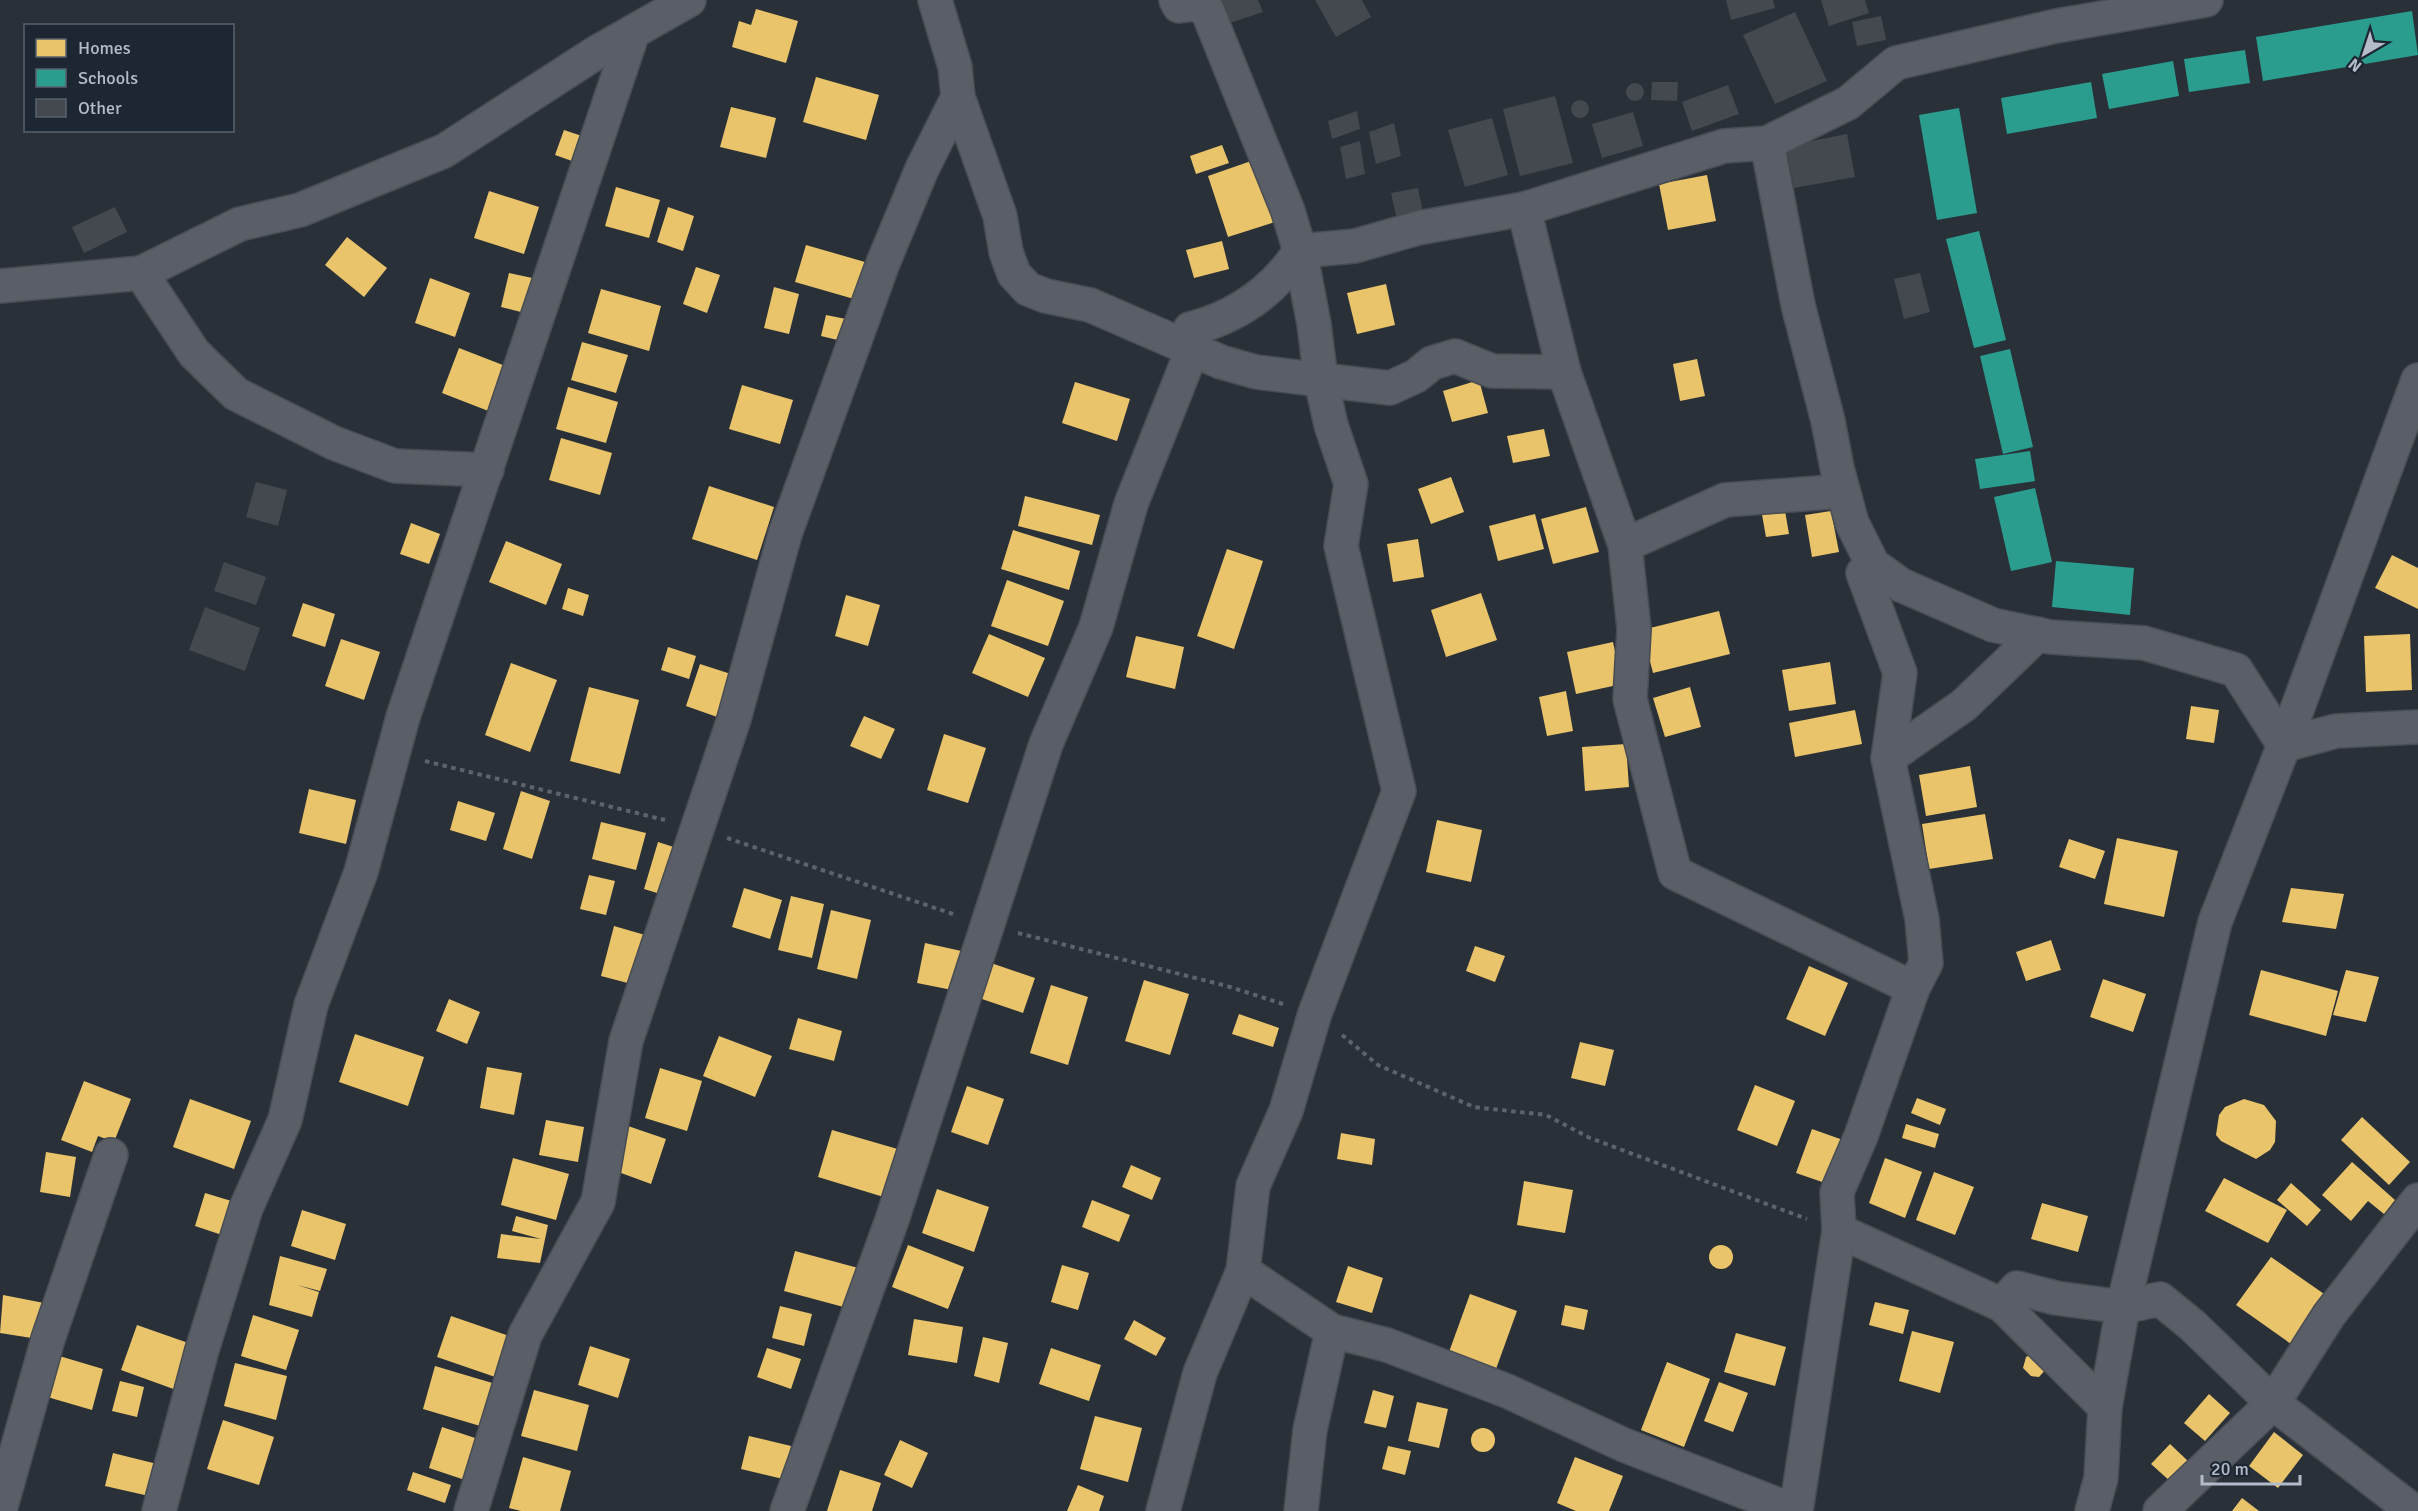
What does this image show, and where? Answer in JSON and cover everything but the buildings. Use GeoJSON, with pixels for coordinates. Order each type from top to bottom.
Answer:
{"type":"FeatureCollection","features":[{"type":"Feature","properties":{"kind":"street"},"geometry":{"type":"LineString","coordinates":[[0,286],[141,273],[240,224],[300,210],[444,151],[633,32],[689,0]]}},
{"type":"Feature","properties":{"kind":"street"},"geometry":{"type":"LineString","coordinates":[[935,0],[955,67],[958,97],[1000,216],[1006,252],[1014,274],[1028,289],[1046,296],[1090,305],[1221,362],[1256,372],[1390,388],[1416,376],[1432,363],[1455,356],[1492,371],[1564,372]]}},
{"type":"Feature","properties":{"kind":"street"},"geometry":{"type":"LineString","coordinates":[[1163,1511],[1200,1372],[1243,1271],[1253,1186],[1286,1111],[1314,1014],[1399,791],[1341,546],[1351,483],[1331,425],[1321,380],[1314,324],[1300,251],[1288,211],[1207,10],[1196,4],[1179,6],[1176,0]]}},
{"type":"Feature","properties":{"kind":"street"},"geometry":{"type":"LineString","coordinates":[[1300,251],[1355,246],[1418,228],[1524,209],[1724,146],[1767,143],[1848,103],[1896,63],[2056,26],[2206,0]]}},
{"type":"Feature","properties":{"kind":"street"},"geometry":{"type":"LineString","coordinates":[[159,1511],[205,1339],[246,1208],[285,1120],[311,1005],[361,872],[393,754],[633,32]]}},
{"type":"Feature","properties":{"kind":"street"},"geometry":{"type":"LineString","coordinates":[[471,1511],[525,1335],[598,1202],[626,1041],[699,829],[734,718],[786,534],[883,263],[922,169],[958,97]]}},
{"type":"Feature","properties":{"kind":"street"},"geometry":{"type":"LineString","coordinates":[[1767,143],[1798,305],[1828,421],[1843,491],[1852,523],[1873,565],[1901,585],[1993,626],[2038,634],[2144,643],[2236,670],[2284,745]]}},
{"type":"Feature","properties":{"kind":"street"},"geometry":{"type":"LineString","coordinates":[[1524,209],[1564,372],[1625,544],[1634,629],[1630,699],[1675,873],[1913,988]]}},
{"type":"Feature","properties":{"kind":"street"},"geometry":{"type":"LineString","coordinates":[[787,1511],[892,1220],[1046,744],[1096,627],[1131,504],[1193,348],[1190,329],[1209,324],[1243,309],[1287,271],[1300,251]]}},
{"type":"Feature","properties":{"kind":"street"},"geometry":{"type":"LineString","coordinates":[[141,273],[194,353],[236,394],[334,443],[395,466],[487,470]]}},
{"type":"Feature","properties":{"kind":"street"},"geometry":{"type":"LineString","coordinates":[[2092,1511],[2101,1478],[2105,1407],[2123,1307],[2215,922],[2284,745],[2418,380]]}},
{"type":"Feature","properties":{"kind":"street"},"geometry":{"type":"LineString","coordinates":[[1625,544],[1725,500],[1843,491]]}},
{"type":"Feature","properties":{"kind":"street"},"geometry":{"type":"LineString","coordinates":[[1243,1271],[1332,1331],[1387,1345],[1507,1391],[1624,1445],[1795,1511],[1839,1230],[1838,1192],[1865,1125],[1913,988],[1926,963],[1922,919],[1888,758],[1900,672],[1863,573],[1873,565]]}},
{"type":"Feature","properties":{"kind":"street"},"geometry":{"type":"LineString","coordinates":[[1888,758],[1964,705],[2038,634]]}},
{"type":"Feature","properties":{"kind":"street"},"geometry":{"type":"LineString","coordinates":[[2284,745],[2336,731],[2418,727]]}},
{"type":"Feature","properties":{"kind":"street"},"geometry":{"type":"LineString","coordinates":[[0,1510],[48,1339],[111,1155]]}},
{"type":"Feature","properties":{"kind":"street"},"geometry":{"type":"LineString","coordinates":[[2160,1511],[2273,1403],[2329,1316],[2418,1200]]}},
{"type":"Feature","properties":{"kind":"street"},"geometry":{"type":"LineString","coordinates":[[1839,1230],[2002,1305],[2105,1407]]}},
{"type":"Feature","properties":{"kind":"street"},"geometry":{"type":"LineString","coordinates":[[2002,1305],[2017,1288],[2056,1298],[2123,1307],[2160,1299],[2192,1325],[2273,1403],[2413,1511]]}},
{"type":"Feature","properties":{"kind":"street"},"geometry":{"type":"LineString","coordinates":[[1301,1511],[1310,1430],[1332,1331]]}},
{"type":"Feature","properties":{"kind":"path"},"geometry":{"type":"LineString","coordinates":[[393,754],[699,829],[988,926],[1227,986],[1314,1014],[1378,1065],[1474,1107],[1546,1115],[1590,1138],[1839,1230]]}}]}
